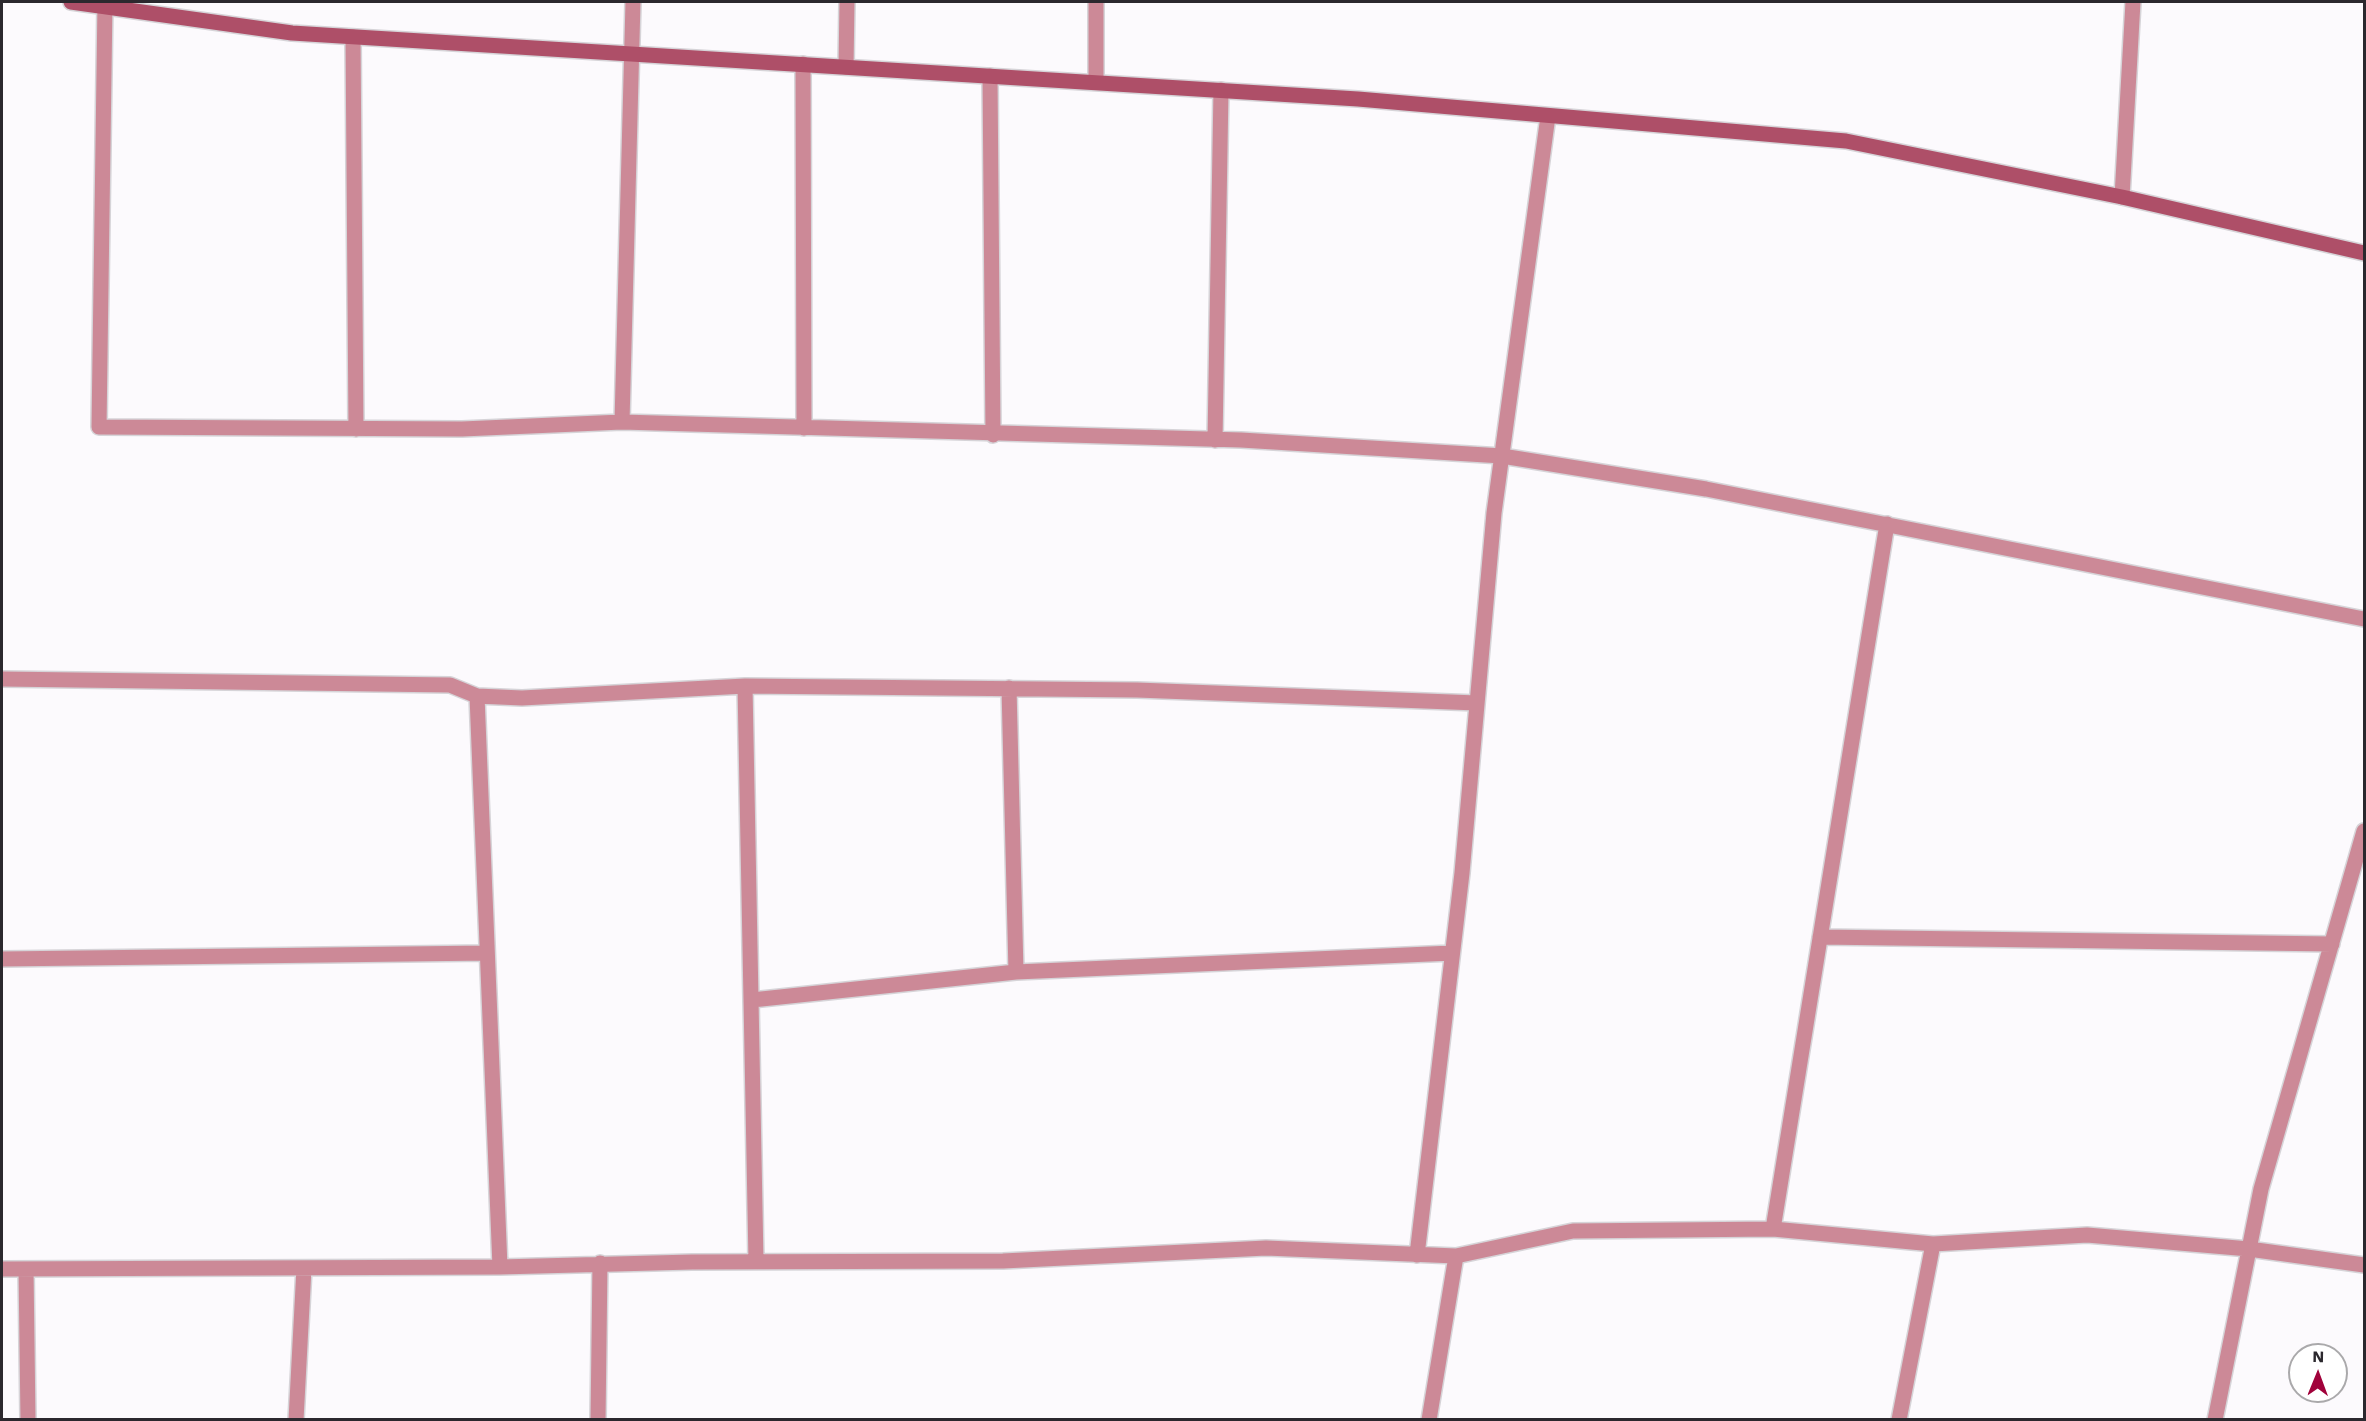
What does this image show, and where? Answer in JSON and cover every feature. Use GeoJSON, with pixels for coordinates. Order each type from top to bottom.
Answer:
{"type":"FeatureCollection","features":[{"type":"Feature","properties":{"kind":"street"},"geometry":{"type":"LineString","coordinates":[[70,2],[104,4],[292,33],[1358,99],[1846,141],[2122,197],[2364,253]]}},
{"type":"Feature","properties":{"kind":"street"},"geometry":{"type":"LineString","coordinates":[[622,422],[633,2]]}},
{"type":"Feature","properties":{"kind":"street"},"geometry":{"type":"LineString","coordinates":[[846,67],[847,2]]}},
{"type":"Feature","properties":{"kind":"street"},"geometry":{"type":"LineString","coordinates":[[1096,2],[1096,82]]}},
{"type":"Feature","properties":{"kind":"street"},"geometry":{"type":"LineString","coordinates":[[2122,197],[2133,2]]}},
{"type":"Feature","properties":{"kind":"street"},"geometry":{"type":"LineString","coordinates":[[104,4],[99,428],[462,429],[622,422],[1215,440],[1502,456],[1706,489],[2364,619]]}},
{"type":"Feature","properties":{"kind":"street"},"geometry":{"type":"LineString","coordinates":[[353,37],[356,429]]}},
{"type":"Feature","properties":{"kind":"street"},"geometry":{"type":"LineString","coordinates":[[803,64],[804,429]]}},
{"type":"Feature","properties":{"kind":"street"},"geometry":{"type":"LineString","coordinates":[[990,76],[993,435]]}},
{"type":"Feature","properties":{"kind":"street"},"geometry":{"type":"LineString","coordinates":[[1215,440],[1221,90]]}},
{"type":"Feature","properties":{"kind":"street"},"geometry":{"type":"LineString","coordinates":[[1417,1255],[1452,953],[1494,513],[1548,116]]}},
{"type":"Feature","properties":{"kind":"street"},"geometry":{"type":"LineString","coordinates":[[1773,1229],[1887,524]]}},
{"type":"Feature","properties":{"kind":"street"},"geometry":{"type":"LineString","coordinates":[[2,679],[450,685],[477,696],[522,698],[745,686],[1137,690],[1477,703]]}},
{"type":"Feature","properties":{"kind":"street"},"geometry":{"type":"LineString","coordinates":[[745,686],[756,1261]]}},
{"type":"Feature","properties":{"kind":"street"},"geometry":{"type":"LineString","coordinates":[[1009,688],[1016,972]]}},
{"type":"Feature","properties":{"kind":"street"},"geometry":{"type":"LineString","coordinates":[[477,696],[500,1267]]}},
{"type":"Feature","properties":{"kind":"street"},"geometry":{"type":"LineString","coordinates":[[2215,1419],[2261,1189],[2364,831]]}},
{"type":"Feature","properties":{"kind":"street"},"geometry":{"type":"LineString","coordinates":[[1820,937],[2332,944]]}},
{"type":"Feature","properties":{"kind":"street"},"geometry":{"type":"LineString","coordinates":[[2,959],[487,953]]}},
{"type":"Feature","properties":{"kind":"street"},"geometry":{"type":"LineString","coordinates":[[752,1000],[1016,972],[1452,953]]}},
{"type":"Feature","properties":{"kind":"street"},"geometry":{"type":"LineString","coordinates":[[2,1269],[500,1267],[756,1261],[1003,1261],[1266,1248],[1456,1256],[1573,1231],[1773,1229],[1933,1244],[2087,1235],[2249,1249],[2364,1265]]}},
{"type":"Feature","properties":{"kind":"street"},"geometry":{"type":"LineString","coordinates":[[1899,1419],[1933,1244]]}},
{"type":"Feature","properties":{"kind":"street"},"geometry":{"type":"LineString","coordinates":[[1429,1419],[1456,1256]]}},
{"type":"Feature","properties":{"kind":"street"},"geometry":{"type":"LineString","coordinates":[[598,1419],[600,1263]]}},
{"type":"Feature","properties":{"kind":"street"},"geometry":{"type":"LineString","coordinates":[[296,1419],[304,1268]]}},
{"type":"Feature","properties":{"kind":"street"},"geometry":{"type":"LineString","coordinates":[[26,1269],[28,1419]]}}]}
